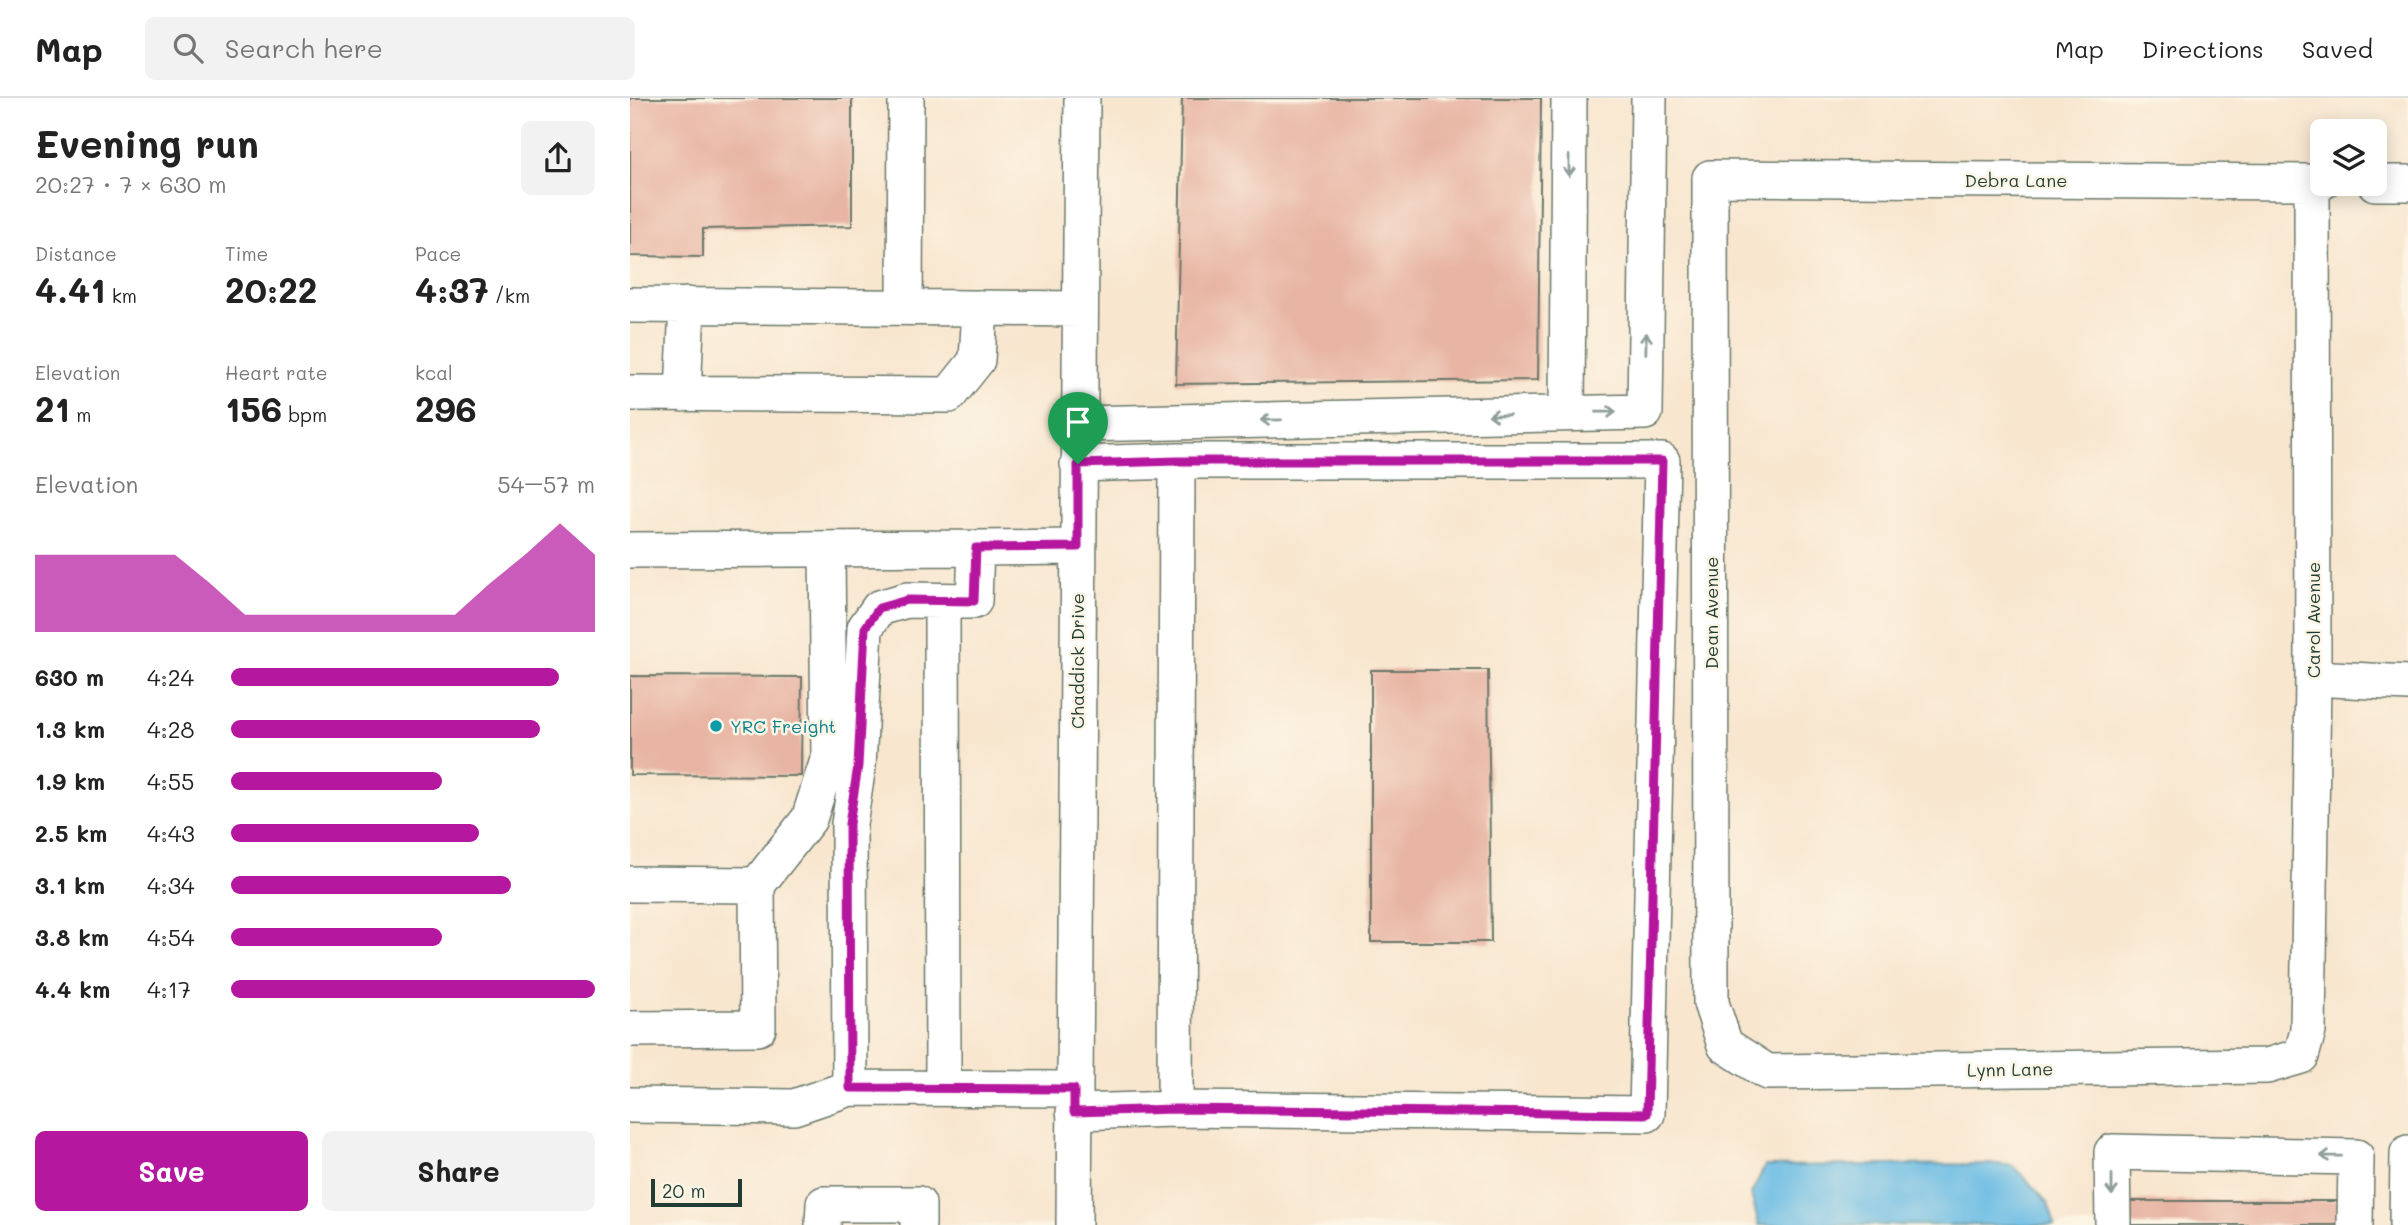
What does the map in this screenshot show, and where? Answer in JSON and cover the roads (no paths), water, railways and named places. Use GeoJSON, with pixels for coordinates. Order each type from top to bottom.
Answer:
{"type":"FeatureCollection","features":[{"type":"Feature","properties":{"kind":"street"},"geometry":{"type":"LineString","coordinates":[[905,307],[906,98]]}},
{"type":"Feature","properties":{"kind":"street","name":"Chaddick Drive"},"geometry":{"type":"LineString","coordinates":[[1074,1225],[1082,98]]}},
{"type":"Feature","properties":{"kind":"street"},"geometry":{"type":"LineString","coordinates":[[1567,413],[1569,98]]}},
{"type":"Feature","properties":{"kind":"street"},"geometry":{"type":"LineString","coordinates":[[1079,424],[1645,412],[1649,98]]}},
{"type":"Feature","properties":{"kind":"street","name":"Debra Lane"},"geometry":{"type":"LineString","coordinates":[[1710,178],[2310,182]]}},
{"type":"Feature","properties":{"kind":"street","name":"Dean Avenue"},"geometry":{"type":"LineString","coordinates":[[1710,178],[1711,1003],[1725,1045]]}},
{"type":"Feature","properties":{"kind":"street"},"geometry":{"type":"LineString","coordinates":[[2387,183],[2408,183]]}},
{"type":"Feature","properties":{"kind":"street","name":"Carol Avenue"},"geometry":{"type":"LineString","coordinates":[[2301,1056],[2308,1031],[2317,196]]}},
{"type":"Feature","properties":{"kind":"street"},"geometry":{"type":"LineString","coordinates":[[630,305],[1080,309]]}},
{"type":"Feature","properties":{"kind":"street"},"geometry":{"type":"LineString","coordinates":[[683,394],[687,305]]}},
{"type":"Feature","properties":{"kind":"street"},"geometry":{"type":"LineString","coordinates":[[630,393],[949,395],[977,360],[980,308]]}},
{"type":"Feature","properties":{"kind":"street"},"geometry":{"type":"LineString","coordinates":[[630,1105],[794,1107],[850,1088],[943,1088],[1175,1109],[1647,1114],[1662,461],[1177,461],[1078,464]]}},
{"type":"Feature","properties":{"kind":"street"},"geometry":{"type":"LineString","coordinates":[[1175,1109],[1177,461]]}},
{"type":"Feature","properties":{"kind":"street"},"geometry":{"type":"LineString","coordinates":[[630,550],[1078,547]]}},
{"type":"Feature","properties":{"kind":"street"},"geometry":{"type":"LineString","coordinates":[[850,1088],[849,824],[858,766],[865,628],[879,608],[907,600],[974,601],[976,548]]}},
{"type":"Feature","properties":{"kind":"street"},"geometry":{"type":"LineString","coordinates":[[630,1029],[758,1028],[757,885],[809,818],[829,757],[827,549]]}},
{"type":"Feature","properties":{"kind":"street"},"geometry":{"type":"LineString","coordinates":[[942,601],[943,1088]]}},
{"type":"Feature","properties":{"kind":"street"},"geometry":{"type":"LineString","coordinates":[[2313,678],[2408,683]]}},
{"type":"Feature","properties":{"kind":"street"},"geometry":{"type":"LineString","coordinates":[[630,884],[757,885]]}},
{"type":"Feature","properties":{"kind":"street","name":"Lynn Lane"},"geometry":{"type":"LineString","coordinates":[[1725,1045],[1767,1072],[2267,1066],[2301,1056]]}},
{"type":"Feature","properties":{"kind":"street"},"geometry":{"type":"LineString","coordinates":[[2113,1225],[2112,1152],[2356,1157],[2355,1225]]}},
{"type":"Feature","properties":{"kind":"street"},"geometry":{"type":"LineString","coordinates":[[2407,1225],[2408,1153]]}},
{"type":"Feature","properties":{"kind":"street"},"geometry":{"type":"LineString","coordinates":[[823,1225],[824,1204],[918,1204],[918,1225]]}},
{"type":"Feature","properties":{"kind":"water"},"geometry":{"type":"Polygon","coordinates":[[[1765,1166],[2014,1166],[2048,1203],[2055,1225],[1759,1225],[1751,1194],[1765,1166]]]}},
{"type":"Feature","properties":{"kind":"place","name":"YRC Freight"},"geometry":{"type":"Point","coordinates":[716,726]}}]}
